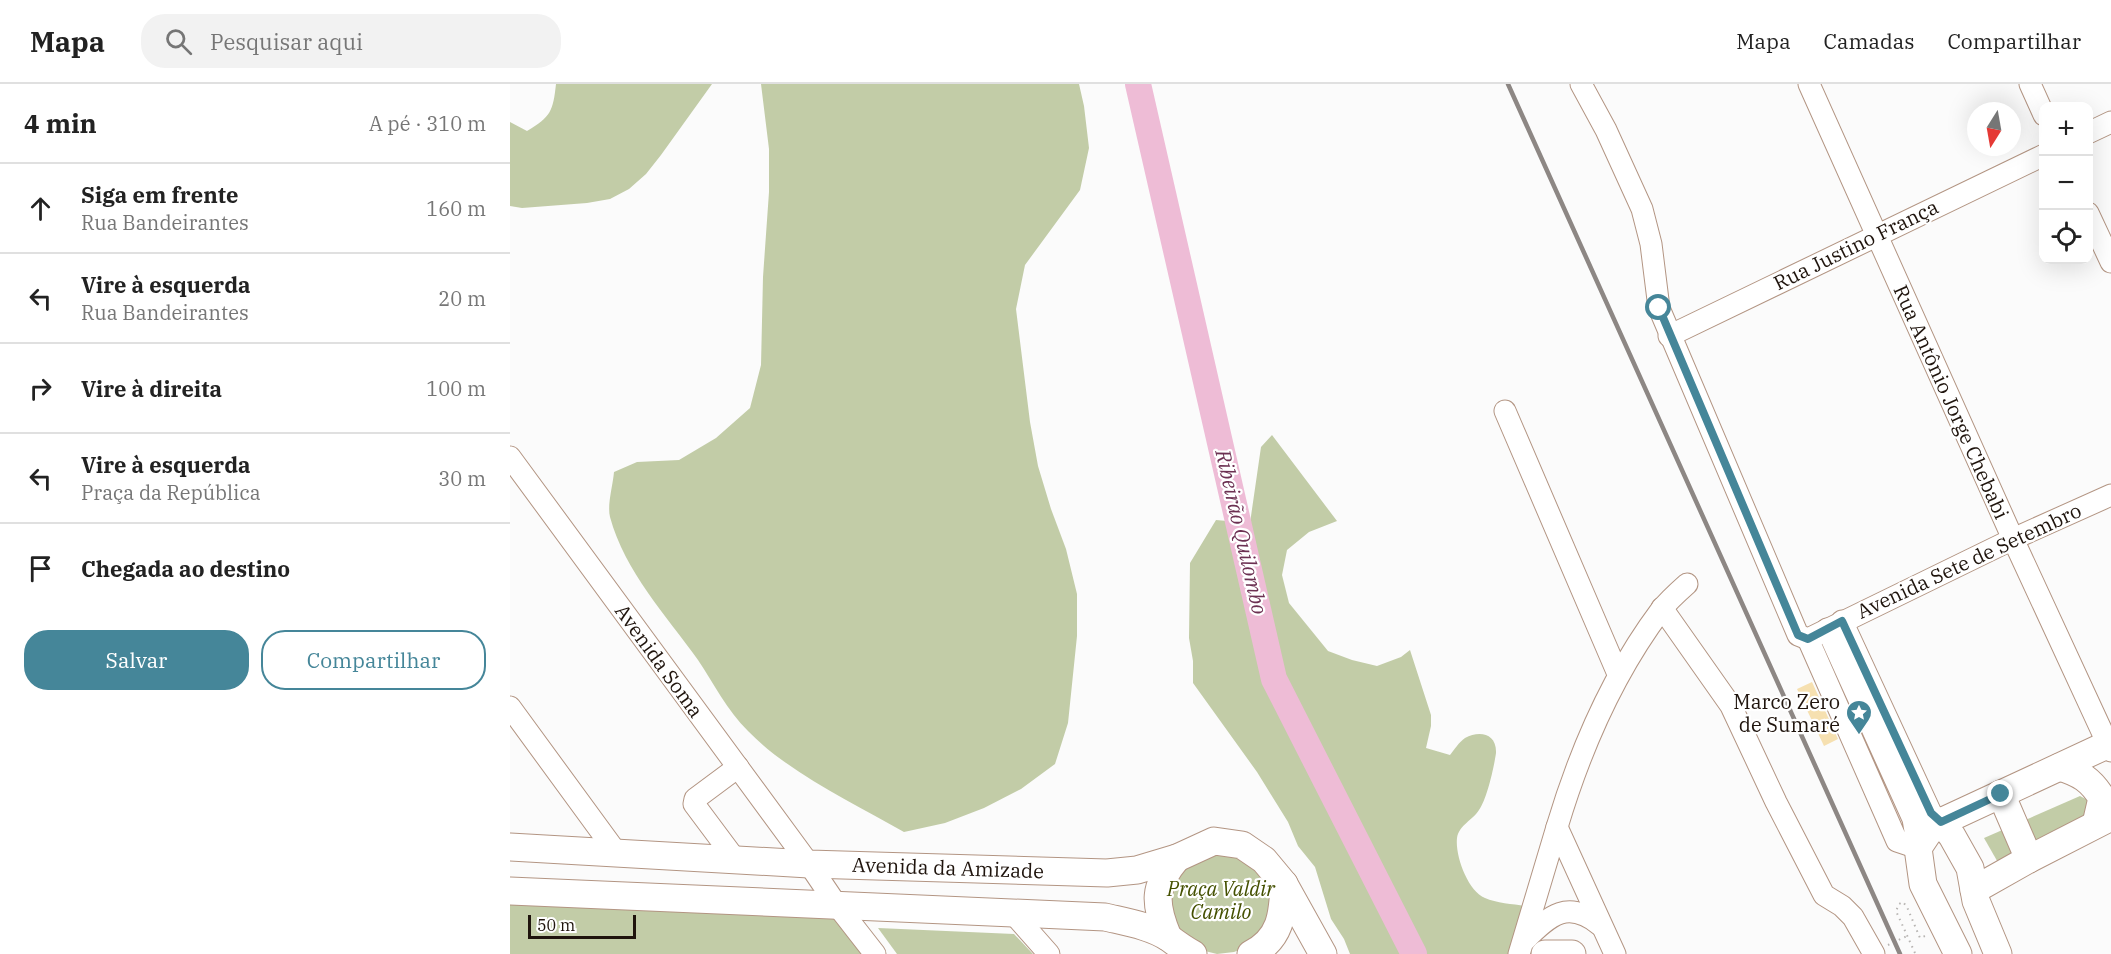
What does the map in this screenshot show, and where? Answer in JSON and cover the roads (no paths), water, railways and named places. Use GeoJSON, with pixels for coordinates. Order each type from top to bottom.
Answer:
{"type":"FeatureCollection","features":[{"type":"Feature","properties":{"kind":"main road"},"geometry":{"type":"LineString","coordinates":[[1958,954],[1923,884],[1918,848],[1928,833],[1941,822],[2060,766],[2110,746]]}},
{"type":"Feature","properties":{"kind":"main road"},"geometry":{"type":"LineString","coordinates":[[1974,890],[2104,820],[2102,798],[2095,787],[2078,772],[2060,766]]}},
{"type":"Feature","properties":{"kind":"main road"},"geometry":{"type":"LineString","coordinates":[[2001,794],[2029,859]]}},
{"type":"Feature","properties":{"kind":"main road"},"geometry":{"type":"LineString","coordinates":[[1941,822],[1952,836],[1970,868],[1979,911],[1998,954]]}},
{"type":"Feature","properties":{"kind":"main road","name":"Avenida da Amizade"},"geometry":{"type":"LineString","coordinates":[[510,847],[809,864],[1107,873],[1137,870],[1177,858],[1214,841],[1242,845],[1264,860],[1284,884],[1323,954]]}},
{"type":"Feature","properties":{"kind":"main road"},"geometry":{"type":"LineString","coordinates":[[1168,938],[1160,918],[1157,902],[1158,888],[1165,872],[1177,858]]}},
{"type":"Feature","properties":{"kind":"main road"},"geometry":{"type":"LineString","coordinates":[[1251,954],[1259,950],[1274,935],[1283,916],[1284,884]]}},
{"type":"Feature","properties":{"kind":"main road","name":"Avenida da Amizade"},"geometry":{"type":"LineString","coordinates":[[510,891],[1105,917],[1134,923],[1168,938],[1193,954]]}},
{"type":"Feature","properties":{"kind":"main road"},"geometry":{"type":"LineString","coordinates":[[1529,950],[1572,954]]}},
{"type":"Feature","properties":{"kind":"street"},"geometry":{"type":"LineString","coordinates":[[1581,84],[1606,130],[1642,209],[1652,244],[1659,308],[1669,336],[1798,635],[1825,630]]}},
{"type":"Feature","properties":{"kind":"street","name":"Rua Antônio Jorge Chebabi"},"geometry":{"type":"LineString","coordinates":[[1809,84],[2013,539],[2110,746]]}},
{"type":"Feature","properties":{"kind":"street"},"geometry":{"type":"LineString","coordinates":[[2030,84],[2039,105]]}},
{"type":"Feature","properties":{"kind":"street"},"geometry":{"type":"LineString","coordinates":[[2093,131],[2111,122]]}},
{"type":"Feature","properties":{"kind":"street","name":"Rua Justino França"},"geometry":{"type":"LineString","coordinates":[[1669,336],[2041,156]]}},
{"type":"Feature","properties":{"kind":"street"},"geometry":{"type":"LineString","coordinates":[[2093,224],[2111,262]]}},
{"type":"Feature","properties":{"kind":"street"},"geometry":{"type":"LineString","coordinates":[[1505,411],[1618,674]]}},
{"type":"Feature","properties":{"kind":"street","name":"Avenida Soma"},"geometry":{"type":"LineString","coordinates":[[513,467],[875,954]]}},
{"type":"Feature","properties":{"kind":"street","name":"Avenida Sete de Setembro"},"geometry":{"type":"LineString","coordinates":[[1825,630],[2013,539],[2111,495]]}},
{"type":"Feature","properties":{"kind":"street"},"geometry":{"type":"LineString","coordinates":[[1529,950],[1557,827],[1570,783],[1618,674],[1662,608],[1687,584]]}},
{"type":"Feature","properties":{"kind":"street"},"geometry":{"type":"LineString","coordinates":[[1662,608],[1731,706],[1824,896],[1842,906],[1853,917],[1874,954]]}},
{"type":"Feature","properties":{"kind":"street"},"geometry":{"type":"LineString","coordinates":[[1825,630],[1931,813],[1941,822]]}},
{"type":"Feature","properties":{"kind":"street"},"geometry":{"type":"LineString","coordinates":[[1825,630],[1913,819],[1918,848]]}},
{"type":"Feature","properties":{"kind":"street"},"geometry":{"type":"LineString","coordinates":[[510,707],[616,852]]}},
{"type":"Feature","properties":{"kind":"street"},"geometry":{"type":"LineString","coordinates":[[735,859],[694,804],[695,799],[738,767]]}},
{"type":"Feature","properties":{"kind":"street"},"geometry":{"type":"LineString","coordinates":[[1557,827],[1600,925],[1616,954]]}},
{"type":"Feature","properties":{"kind":"street"},"geometry":{"type":"LineString","coordinates":[[1529,950],[1541,924],[1558,914],[1572,911],[1586,914],[1600,925]]}},
{"type":"Feature","properties":{"kind":"street"},"geometry":{"type":"LineString","coordinates":[[1012,912],[1049,954]]}},
{"type":"Feature","properties":{"kind":"waterway","name":"Ribeirão Quilombo"},"geometry":{"type":"LineString","coordinates":[[1138,84],[1274,679],[1414,954]]}},
{"type":"Feature","properties":{"kind":"railway"},"geometry":{"type":"LineString","coordinates":[[1508,84],[1900,954]]}},
{"type":"Feature","properties":{"kind":"place","name":"Marco Zero de Sumaré"},"geometry":{"type":"Point","coordinates":[1859,736]}},
{"type":"Feature","properties":{"kind":"park label","name":"Praça Valdir Camilo"},"geometry":{"type":"Point","coordinates":[1221,900]}}]}
